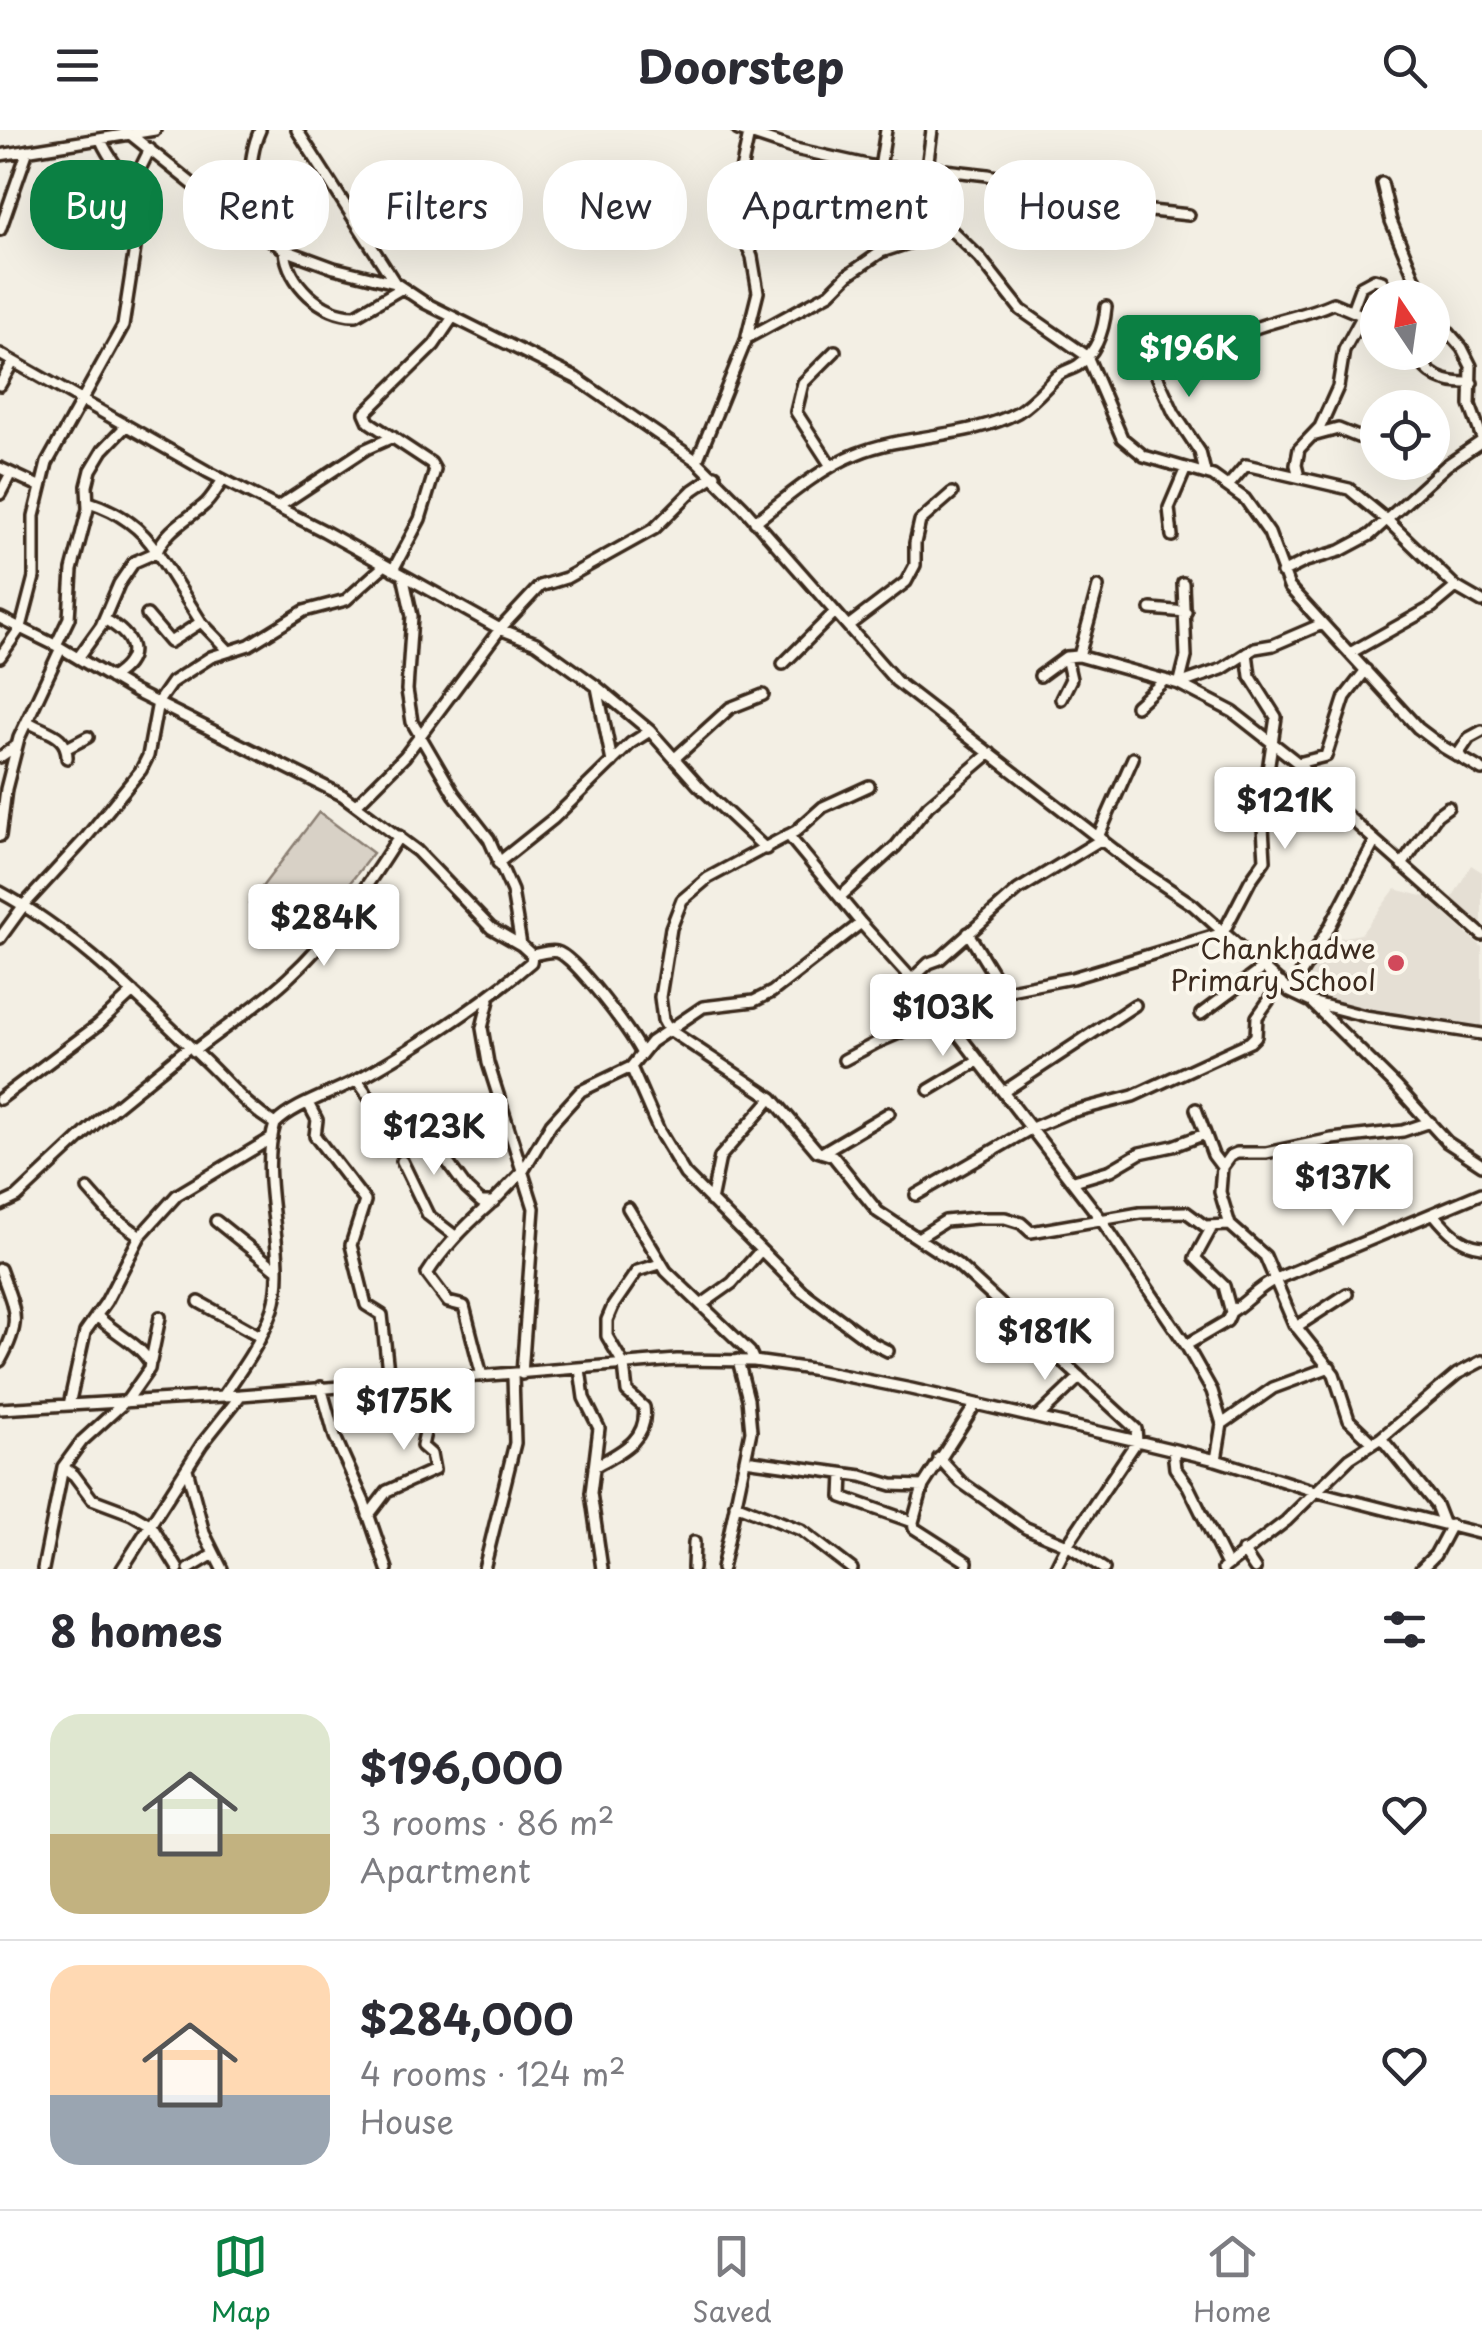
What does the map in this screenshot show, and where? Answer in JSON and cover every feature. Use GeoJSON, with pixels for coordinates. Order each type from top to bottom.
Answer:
{"type":"FeatureCollection","features":[{"type":"Feature","properties":{"kind":"street"},"geometry":{"type":"LineString","coordinates":[[0,155],[155,130]]}},
{"type":"Feature","properties":{"kind":"street"},"geometry":{"type":"LineString","coordinates":[[252,160],[260,130]]}},
{"type":"Feature","properties":{"kind":"street"},"geometry":{"type":"LineString","coordinates":[[297,130],[398,286]]}},
{"type":"Feature","properties":{"kind":"street"},"geometry":{"type":"LineString","coordinates":[[738,130],[844,160]]}},
{"type":"Feature","properties":{"kind":"street"},"geometry":{"type":"LineString","coordinates":[[881,160],[886,130]]}},
{"type":"Feature","properties":{"kind":"street"},"geometry":{"type":"LineString","coordinates":[[928,160],[932,130]]}},
{"type":"Feature","properties":{"kind":"street"},"geometry":{"type":"LineString","coordinates":[[129,133],[183,176]]}},
{"type":"Feature","properties":{"kind":"street"},"geometry":{"type":"LineString","coordinates":[[697,461],[747,338],[758,292],[752,257],[735,217],[735,198],[749,134]]}},
{"type":"Feature","properties":{"kind":"street"},"geometry":{"type":"LineString","coordinates":[[101,140],[111,160]]}},
{"type":"Feature","properties":{"kind":"street"},"geometry":{"type":"LineString","coordinates":[[144,160],[150,149]]}},
{"type":"Feature","properties":{"kind":"street"},"geometry":{"type":"LineString","coordinates":[[0,230],[28,150]]}},
{"type":"Feature","properties":{"kind":"street"},"geometry":{"type":"LineString","coordinates":[[964,172],[1036,186],[1075,204],[1189,215]]}},
{"type":"Feature","properties":{"kind":"street"},"geometry":{"type":"LineString","coordinates":[[1382,182],[1384,202],[1416,280]]}},
{"type":"Feature","properties":{"kind":"street"},"geometry":{"type":"LineString","coordinates":[[964,243],[1021,310],[1087,356],[1122,438],[1144,456],[1205,472],[1245,499],[1261,518],[1275,546],[1288,587],[1418,728],[1482,770]]}},
{"type":"Feature","properties":{"kind":"street"},"geometry":{"type":"LineString","coordinates":[[0,658],[22,627],[34,577],[34,516],[39,486],[53,448],[120,334],[128,310],[136,250]]}},
{"type":"Feature","properties":{"kind":"street"},"geometry":{"type":"LineString","coordinates":[[398,286],[356,316],[332,311],[324,308],[295,278],[289,270],[286,250],[398,286],[576,378],[697,461],[896,682],[1134,866],[1193,905],[1290,992],[1310,1002],[1396,1022],[1482,1034]]}},
{"type":"Feature","properties":{"kind":"street"},"geometry":{"type":"LineString","coordinates":[[747,338],[830,292],[887,250]]}},
{"type":"Feature","properties":{"kind":"street"},"geometry":{"type":"LineString","coordinates":[[1352,310],[1360,286]]}},
{"type":"Feature","properties":{"kind":"street"},"geometry":{"type":"LineString","coordinates":[[1255,328],[1333,304],[1360,314]]}},
{"type":"Feature","properties":{"kind":"street"},"geometry":{"type":"LineString","coordinates":[[755,522],[832,466],[868,449],[1006,418],[1032,402],[1059,375],[1087,356],[1103,334],[1106,307]]}},
{"type":"Feature","properties":{"kind":"street"},"geometry":{"type":"LineString","coordinates":[[0,938],[141,770],[148,756],[158,702],[178,678],[228,650],[248,645],[304,611],[346,600],[389,568],[420,519],[435,470],[432,462],[369,422],[366,409],[426,353],[453,317]]}},
{"type":"Feature","properties":{"kind":"street"},"geometry":{"type":"LineString","coordinates":[[1313,436],[1338,387],[1344,350],[1360,321]]}},
{"type":"Feature","properties":{"kind":"street"},"geometry":{"type":"LineString","coordinates":[[1282,572],[1352,545],[1388,521],[1446,464],[1482,440],[1470,405],[1471,366],[1450,335]]}},
{"type":"Feature","properties":{"kind":"street"},"geometry":{"type":"LineString","coordinates":[[1139,345],[1180,423],[1200,452],[1205,472]]}},
{"type":"Feature","properties":{"kind":"street"},"geometry":{"type":"LineString","coordinates":[[832,466],[796,412],[803,383],[835,351]]}},
{"type":"Feature","properties":{"kind":"street"},"geometry":{"type":"LineString","coordinates":[[0,354],[223,480],[500,629],[536,643],[650,730],[698,785],[766,849]]}},
{"type":"Feature","properties":{"kind":"street"},"geometry":{"type":"LineString","coordinates":[[0,385],[13,362]]}},
{"type":"Feature","properties":{"kind":"street"},"geometry":{"type":"LineString","coordinates":[[1427,370],[1455,384],[1472,383]]}},
{"type":"Feature","properties":{"kind":"street"},"geometry":{"type":"LineString","coordinates":[[0,836],[16,746],[69,618],[72,570],[89,502],[91,470],[103,450],[126,426]]}},
{"type":"Feature","properties":{"kind":"street"},"geometry":{"type":"LineString","coordinates":[[1298,477],[1298,449],[1313,436],[1330,429],[1358,437]]}},
{"type":"Feature","properties":{"kind":"street"},"geometry":{"type":"LineString","coordinates":[[278,507],[366,449],[393,437]]}},
{"type":"Feature","properties":{"kind":"street"},"geometry":{"type":"LineString","coordinates":[[1228,486],[1246,465],[1342,486],[1388,521],[1456,587],[1482,602]]}},
{"type":"Feature","properties":{"kind":"street"},"geometry":{"type":"LineString","coordinates":[[0,468],[39,486]]}},
{"type":"Feature","properties":{"kind":"street"},"geometry":{"type":"LineString","coordinates":[[1172,536],[1169,508],[1186,468]]}},
{"type":"Feature","properties":{"kind":"street"},"geometry":{"type":"LineString","coordinates":[[0,494],[10,475]]}},
{"type":"Feature","properties":{"kind":"street"},"geometry":{"type":"LineString","coordinates":[[356,804],[419,738],[500,629],[540,586],[566,578],[640,538],[714,476]]}},
{"type":"Feature","properties":{"kind":"street"},"geometry":{"type":"LineString","coordinates":[[78,658],[134,562],[157,552],[164,538],[204,505],[223,480]]}},
{"type":"Feature","properties":{"kind":"street"},"geometry":{"type":"LineString","coordinates":[[848,626],[906,582],[915,565],[920,521],[952,493]]}},
{"type":"Feature","properties":{"kind":"street"},"geometry":{"type":"LineString","coordinates":[[89,502],[123,518],[147,538],[201,622],[228,650]]}},
{"type":"Feature","properties":{"kind":"street"},"geometry":{"type":"LineString","coordinates":[[404,576],[412,616],[407,690],[412,722],[460,803],[484,830],[514,897],[521,945]]}},
{"type":"Feature","properties":{"kind":"street"},"geometry":{"type":"LineString","coordinates":[[1178,684],[1186,657],[1183,583]]}},
{"type":"Feature","properties":{"kind":"street"},"geometry":{"type":"LineString","coordinates":[[1079,656],[1098,586]]}},
{"type":"Feature","properties":{"kind":"street"},"geometry":{"type":"LineString","coordinates":[[1350,653],[1443,600],[1456,587]]}},
{"type":"Feature","properties":{"kind":"street"},"geometry":{"type":"LineString","coordinates":[[1151,608],[1186,612]]}},
{"type":"Feature","properties":{"kind":"street"},"geometry":{"type":"LineString","coordinates":[[783,664],[834,613]]}},
{"type":"Feature","properties":{"kind":"street"},"geometry":{"type":"LineString","coordinates":[[147,615],[170,642],[201,622]]}},
{"type":"Feature","properties":{"kind":"street"},"geometry":{"type":"LineString","coordinates":[[0,618],[59,646],[110,678],[307,775],[356,804],[440,872],[479,918],[532,956]]}},
{"type":"Feature","properties":{"kind":"street"},"geometry":{"type":"LineString","coordinates":[[104,619],[123,633],[132,652],[130,664],[110,678]]}},
{"type":"Feature","properties":{"kind":"street"},"geometry":{"type":"LineString","coordinates":[[1178,684],[1322,624]]}},
{"type":"Feature","properties":{"kind":"street"},"geometry":{"type":"LineString","coordinates":[[844,1060],[942,1013],[1004,990],[1072,978],[1222,934],[1250,880],[1266,860],[1262,810],[1276,712],[1250,676],[1247,654]]}},
{"type":"Feature","properties":{"kind":"street"},"geometry":{"type":"LineString","coordinates":[[1040,676],[1066,658],[1079,656],[1178,684],[1233,712],[1298,763],[1376,841],[1482,935]]}},
{"type":"Feature","properties":{"kind":"street"},"geometry":{"type":"LineString","coordinates":[[1061,699],[1072,679],[1066,658]]}},
{"type":"Feature","properties":{"kind":"street"},"geometry":{"type":"LineString","coordinates":[[1298,763],[1326,756],[1345,698],[1366,670]]}},
{"type":"Feature","properties":{"kind":"street"},"geometry":{"type":"LineString","coordinates":[[1136,706],[1165,680]]}},
{"type":"Feature","properties":{"kind":"street"},"geometry":{"type":"LineString","coordinates":[[596,686],[612,762]]}},
{"type":"Feature","properties":{"kind":"street"},"geometry":{"type":"LineString","coordinates":[[676,758],[730,708],[763,695]]}},
{"type":"Feature","properties":{"kind":"street"},"geometry":{"type":"LineString","coordinates":[[27,720],[57,735],[67,753],[88,737]]}},
{"type":"Feature","properties":{"kind":"street"},"geometry":{"type":"LineString","coordinates":[[498,863],[553,819],[631,743],[650,730]]}},
{"type":"Feature","properties":{"kind":"street"},"geometry":{"type":"LineString","coordinates":[[1458,756],[1466,742],[1482,731]]}},
{"type":"Feature","properties":{"kind":"street"},"geometry":{"type":"LineString","coordinates":[[0,758],[16,746]]}},
{"type":"Feature","properties":{"kind":"street"},"geometry":{"type":"LineString","coordinates":[[840,897],[896,846],[928,806],[990,753]]}},
{"type":"Feature","properties":{"kind":"street"},"geometry":{"type":"LineString","coordinates":[[912,980],[1018,890],[1100,838],[1133,758]]}},
{"type":"Feature","properties":{"kind":"street"},"geometry":{"type":"LineString","coordinates":[[869,786],[824,806],[788,836],[766,849],[754,851],[694,888],[680,905],[666,953],[661,1013],[668,1029],[772,1098],[812,1147],[833,1156],[878,1212],[957,1264],[1136,1429],[1137,1440],[1055,1569]]}},
{"type":"Feature","properties":{"kind":"street"},"geometry":{"type":"LineString","coordinates":[[1402,865],[1436,815],[1448,808]]}},
{"type":"Feature","properties":{"kind":"street"},"geometry":{"type":"LineString","coordinates":[[0,1205],[17,1197],[98,1122],[287,979],[322,942],[376,872],[398,836]]}},
{"type":"Feature","properties":{"kind":"street"},"geometry":{"type":"LineString","coordinates":[[788,836],[942,1013],[1100,1218],[1212,1390],[1222,1424],[1216,1460]]}},
{"type":"Feature","properties":{"kind":"street"},"geometry":{"type":"LineString","coordinates":[[1290,992],[1376,841]]}},
{"type":"Feature","properties":{"kind":"street"},"geometry":{"type":"LineString","coordinates":[[0,892],[24,905],[133,992],[247,1107],[275,1124]]}},
{"type":"Feature","properties":{"kind":"street"},"geometry":{"type":"LineString","coordinates":[[482,1376],[464,1306],[448,1302],[428,1278],[441,1250],[523,1171],[540,1139],[574,1096],[631,1066],[668,1029],[703,1007],[754,1000],[772,992],[861,923]]}},
{"type":"Feature","properties":{"kind":"street"},"geometry":{"type":"LineString","coordinates":[[968,933],[1004,990]]}},
{"type":"Feature","properties":{"kind":"street"},"geometry":{"type":"LineString","coordinates":[[532,956],[554,952],[566,957],[615,1013],[641,1052]]}},
{"type":"Feature","properties":{"kind":"street"},"geometry":{"type":"LineString","coordinates":[[223,1396],[274,1307],[277,1251],[270,1209],[275,1124],[286,1114],[357,1080],[490,998],[531,962],[532,956]]}},
{"type":"Feature","properties":{"kind":"street"},"geometry":{"type":"LineString","coordinates":[[1201,1014],[1264,967]]}},
{"type":"Feature","properties":{"kind":"street"},"geometry":{"type":"LineString","coordinates":[[916,1195],[1032,1128],[1067,1113],[1133,1096],[1250,1042],[1256,1036],[1257,1017],[1281,983]]}},
{"type":"Feature","properties":{"kind":"street"},"geometry":{"type":"LineString","coordinates":[[0,1100],[98,1025],[133,992]]}},
{"type":"Feature","properties":{"kind":"street"},"geometry":{"type":"LineString","coordinates":[[484,1569],[516,1443],[518,1375],[535,1220],[488,1064],[483,1036],[484,1014],[490,998]]}},
{"type":"Feature","properties":{"kind":"street"},"geometry":{"type":"LineString","coordinates":[[1310,1002],[1447,1142],[1482,1165]]}},
{"type":"Feature","properties":{"kind":"street"},"geometry":{"type":"LineString","coordinates":[[1003,1092],[1135,1005]]}},
{"type":"Feature","properties":{"kind":"street"},"geometry":{"type":"LineString","coordinates":[[929,1090],[978,1061]]}},
{"type":"Feature","properties":{"kind":"street"},"geometry":{"type":"LineString","coordinates":[[631,1066],[686,1174],[802,1290],[888,1351]]}},
{"type":"Feature","properties":{"kind":"street"},"geometry":{"type":"LineString","coordinates":[[357,1080],[378,1110],[403,1111],[414,1116],[467,1189],[481,1202],[492,1202]]}},
{"type":"Feature","properties":{"kind":"street"},"geometry":{"type":"LineString","coordinates":[[711,1201],[720,1157],[772,1098]]}},
{"type":"Feature","properties":{"kind":"street"},"geometry":{"type":"LineString","coordinates":[[309,1104],[318,1120],[315,1136],[365,1201],[351,1245],[365,1302],[382,1315],[389,1381]]}},
{"type":"Feature","properties":{"kind":"street"},"geometry":{"type":"LineString","coordinates":[[1196,1109],[1222,1167],[1222,1207],[1230,1226],[1260,1250],[1296,1327],[1330,1367],[1349,1420],[1376,1440],[1436,1505],[1447,1524]]}},
{"type":"Feature","properties":{"kind":"street"},"geometry":{"type":"LineString","coordinates":[[822,1153],[889,1113]]}},
{"type":"Feature","properties":{"kind":"street"},"geometry":{"type":"LineString","coordinates":[[1222,1167],[1237,1153],[1266,1153],[1332,1139],[1403,1132],[1430,1122]]}},
{"type":"Feature","properties":{"kind":"street"},"geometry":{"type":"LineString","coordinates":[[1074,1181],[1110,1170],[1140,1153],[1204,1134]]}},
{"type":"Feature","properties":{"kind":"street"},"geometry":{"type":"LineString","coordinates":[[69,1405],[85,1332],[140,1236],[177,1194],[272,1138]]}},
{"type":"Feature","properties":{"kind":"street"},"geometry":{"type":"LineString","coordinates":[[402,1161],[428,1215],[455,1236]]}},
{"type":"Feature","properties":{"kind":"street"},"geometry":{"type":"LineString","coordinates":[[88,1189],[110,1214],[140,1236]]}},
{"type":"Feature","properties":{"kind":"street"},"geometry":{"type":"LineString","coordinates":[[1186,1345],[1226,1321],[1250,1294],[1276,1279],[1482,1193]]}},
{"type":"Feature","properties":{"kind":"street"},"geometry":{"type":"LineString","coordinates":[[628,1208],[660,1264],[750,1352],[754,1361]]}},
{"type":"Feature","properties":{"kind":"street"},"geometry":{"type":"LineString","coordinates":[[918,1238],[938,1224],[956,1219],[1004,1218],[1021,1223],[1031,1232],[1100,1218],[1186,1212],[1205,1226],[1230,1226]]}},
{"type":"Feature","properties":{"kind":"street"},"geometry":{"type":"LineString","coordinates":[[1434,1214],[1460,1240],[1482,1247]]}},
{"type":"Feature","properties":{"kind":"street"},"geometry":{"type":"LineString","coordinates":[[216,1220],[276,1269]]}},
{"type":"Feature","properties":{"kind":"street"},"geometry":{"type":"LineString","coordinates":[[1212,1227],[1195,1258],[1224,1286],[1231,1312]]}},
{"type":"Feature","properties":{"kind":"street"},"geometry":{"type":"LineString","coordinates":[[701,1305],[732,1282],[761,1250]]}},
{"type":"Feature","properties":{"kind":"street"},"geometry":{"type":"LineString","coordinates":[[594,1467],[631,1445],[643,1426],[644,1407],[626,1392],[624,1365],[607,1336],[609,1313],[637,1272],[660,1264]]}},
{"type":"Feature","properties":{"kind":"street"},"geometry":{"type":"LineString","coordinates":[[0,1270],[16,1323],[0,1361]]}},
{"type":"Feature","properties":{"kind":"street"},"geometry":{"type":"LineString","coordinates":[[1296,1327],[1347,1294]]}},
{"type":"Feature","properties":{"kind":"street"},"geometry":{"type":"LineString","coordinates":[[199,1302],[260,1336]]}},
{"type":"Feature","properties":{"kind":"street"},"geometry":{"type":"LineString","coordinates":[[96,1316],[113,1333],[142,1350],[150,1363]]}},
{"type":"Feature","properties":{"kind":"street"},"geometry":{"type":"LineString","coordinates":[[42,1569],[63,1467],[82,1442],[128,1400],[150,1363],[160,1316]]}},
{"type":"Feature","properties":{"kind":"street"},"geometry":{"type":"LineString","coordinates":[[0,1408],[240,1395],[678,1360],[754,1361],[811,1368],[1137,1440],[1482,1534]]}},
{"type":"Feature","properties":{"kind":"street"},"geometry":{"type":"LineString","coordinates":[[722,1569],[752,1422],[738,1360]]}},
{"type":"Feature","properties":{"kind":"street"},"geometry":{"type":"LineString","coordinates":[[1173,1450],[1175,1468],[1225,1567],[1286,1521],[1330,1477],[1457,1374],[1482,1361]]}},
{"type":"Feature","properties":{"kind":"street"},"geometry":{"type":"LineString","coordinates":[[1222,1424],[1273,1388],[1330,1367]]}},
{"type":"Feature","properties":{"kind":"street"},"geometry":{"type":"LineString","coordinates":[[580,1369],[584,1398],[599,1428],[592,1504],[602,1569]]}},
{"type":"Feature","properties":{"kind":"street"},"geometry":{"type":"LineString","coordinates":[[1037,1418],[1080,1376]]}},
{"type":"Feature","properties":{"kind":"street"},"geometry":{"type":"LineString","coordinates":[[368,1516],[387,1492],[434,1470],[431,1454],[422,1446],[437,1378]]}},
{"type":"Feature","properties":{"kind":"street"},"geometry":{"type":"LineString","coordinates":[[320,1387],[335,1438],[386,1569]]}},
{"type":"Feature","properties":{"kind":"street"},"geometry":{"type":"LineString","coordinates":[[122,1569],[240,1395]]}},
{"type":"Feature","properties":{"kind":"street"},"geometry":{"type":"LineString","coordinates":[[966,1569],[967,1562],[914,1528],[913,1522],[923,1486],[975,1405]]}},
{"type":"Feature","properties":{"kind":"street"},"geometry":{"type":"LineString","coordinates":[[939,1458],[961,1482],[1026,1528],[1067,1545],[1104,1569]]}},
{"type":"Feature","properties":{"kind":"street"},"geometry":{"type":"LineString","coordinates":[[744,1460],[892,1485],[923,1486]]}},
{"type":"Feature","properties":{"kind":"street"},"geometry":{"type":"LineString","coordinates":[[63,1467],[74,1474],[92,1498],[151,1525],[178,1569]]}},
{"type":"Feature","properties":{"kind":"street"},"geometry":{"type":"LineString","coordinates":[[187,1468],[199,1518],[222,1569]]}},
{"type":"Feature","properties":{"kind":"street"},"geometry":{"type":"LineString","coordinates":[[842,1474],[842,1498],[913,1522]]}},
{"type":"Feature","properties":{"kind":"street"},"geometry":{"type":"LineString","coordinates":[[735,1504],[801,1530],[852,1569]]}},
{"type":"Feature","properties":{"kind":"street"},"geometry":{"type":"LineString","coordinates":[[1421,1569],[1435,1555],[1447,1524]]}},
{"type":"Feature","properties":{"kind":"street"},"geometry":{"type":"LineString","coordinates":[[679,1569],[692,1568],[694,1542]]}},
{"type":"Feature","properties":{"kind":"street"},"geometry":{"type":"LineString","coordinates":[[1244,1552],[1255,1569]]}},
{"type":"Feature","properties":{"kind":"street"},"geometry":{"type":"LineString","coordinates":[[190,1569],[214,1554]]}},
{"type":"Feature","properties":{"kind":"shaded area"},"geometry":{"type":"Polygon","coordinates":[[[319,812],[373,853],[302,945],[249,904],[319,812]]]}},
{"type":"Feature","properties":{"kind":"shaded area"},"geometry":{"type":"Polygon","coordinates":[[[1471,865],[1482,872],[1482,921],[1477,924],[1451,900],[1471,865]]]}},
{"type":"Feature","properties":{"kind":"shaded area","name":"Chankhadwe Primary School"},"geometry":{"type":"Polygon","coordinates":[[[1395,889],[1426,897],[1482,947],[1482,1030],[1356,1008],[1320,994],[1299,980],[1327,940],[1361,934],[1395,889]]]}},
{"type":"Feature","properties":{"kind":"place","name":"Chankhadwe Primary School"},"geometry":{"type":"Point","coordinates":[1396,963]}}]}
